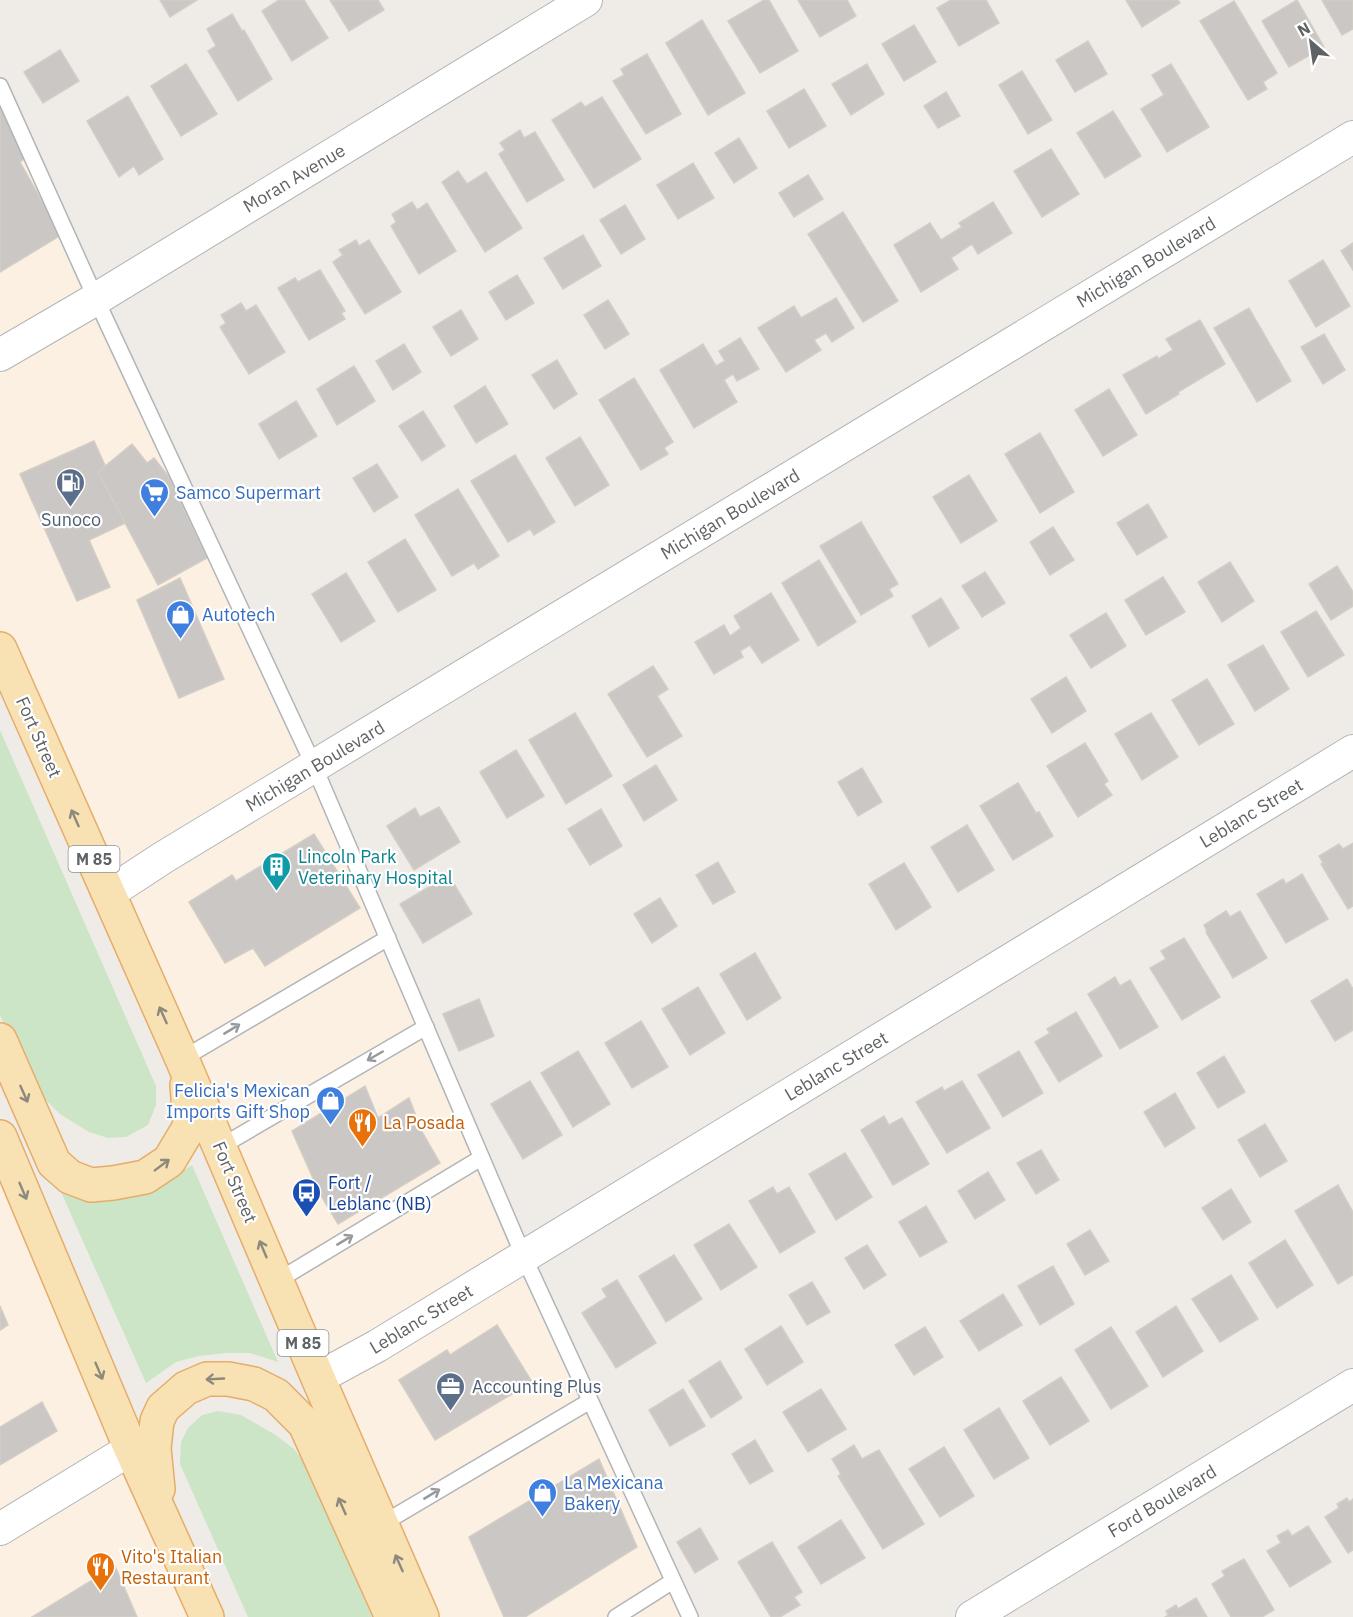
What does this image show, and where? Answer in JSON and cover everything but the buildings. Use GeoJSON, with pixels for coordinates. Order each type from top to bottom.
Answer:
{"type":"FeatureCollection","features":[{"type":"Feature","properties":{"kind":"main road","name":"Fort Street"},"geometry":{"type":"LineString","coordinates":[[0,650],[184,1064],[422,1617]]}},
{"type":"Feature","properties":{"kind":"main road"},"geometry":{"type":"LineString","coordinates":[[0,1040],[54,1163],[70,1177],[91,1185],[145,1177],[169,1161],[190,1126],[184,1064]]}},
{"type":"Feature","properties":{"kind":"main road"},"geometry":{"type":"LineString","coordinates":[[0,1137],[131,1449],[207,1617]]}},
{"type":"Feature","properties":{"kind":"main road"},"geometry":{"type":"LineString","coordinates":[[160,1514],[154,1448],[157,1420],[163,1408],[186,1388],[207,1379],[228,1379],[254,1384],[276,1395],[305,1424],[392,1617]]}},
{"type":"Feature","properties":{"kind":"street","name":"Moran Avenue"},"geometry":{"type":"LineString","coordinates":[[0,355],[96,299],[586,0]]}},
{"type":"Feature","properties":{"kind":"street","name":"Michigan Boulevard"},"geometry":{"type":"LineString","coordinates":[[109,893],[164,857],[1353,137]]}},
{"type":"Feature","properties":{"kind":"street","name":"Leblanc Street"},"geometry":{"type":"LineString","coordinates":[[318,1378],[377,1346],[524,1257],[1353,751]]}},
{"type":"Feature","properties":{"kind":"street","name":"Ford Boulevard"},"geometry":{"type":"LineString","coordinates":[[972,1617],[1353,1385]]}},
{"type":"Feature","properties":{"kind":"street"},"geometry":{"type":"LineString","coordinates":[[0,1528],[131,1449]]}},
{"type":"Feature","properties":{"kind":"lane"},"geometry":{"type":"LineString","coordinates":[[0,86],[96,299],[314,766],[524,1257],[690,1617]]}},
{"type":"Feature","properties":{"kind":"lane"},"geometry":{"type":"LineString","coordinates":[[184,1064],[388,938]]}},
{"type":"Feature","properties":{"kind":"lane"},"geometry":{"type":"LineString","coordinates":[[220,1147],[426,1027]]}},
{"type":"Feature","properties":{"kind":"lane"},"geometry":{"type":"LineString","coordinates":[[277,1281],[481,1158]]}},
{"type":"Feature","properties":{"kind":"lane"},"geometry":{"type":"LineString","coordinates":[[381,1524],[590,1401]]}},
{"type":"Feature","properties":{"kind":"lane"},"geometry":{"type":"LineString","coordinates":[[616,1617],[673,1581]]}},
{"type":"Feature","properties":{"kind":"shaded area"},"geometry":{"type":"Polygon","coordinates":[[[0,86],[690,1617],[423,1617],[0,649],[0,86]]]}},
{"type":"Feature","properties":{"kind":"shaded area"},"geometry":{"type":"Polygon","coordinates":[[[0,1137],[207,1617],[0,1617],[0,1137]]]}},
{"type":"Feature","properties":{"kind":"green space"},"geometry":{"type":"Polygon","coordinates":[[[0,730],[156,1086],[156,1105],[148,1125],[126,1137],[108,1138],[89,1132],[60,1114],[41,1095],[26,1075],[0,1015],[0,730]]]}},
{"type":"Feature","properties":{"kind":"green space"},"geometry":{"type":"Polygon","coordinates":[[[192,1165],[278,1362],[250,1353],[199,1356],[176,1362],[146,1383],[61,1192],[85,1198],[157,1188],[192,1165]]]}},
{"type":"Feature","properties":{"kind":"green space"},"geometry":{"type":"Polygon","coordinates":[[[218,1411],[241,1415],[274,1434],[294,1449],[306,1465],[372,1617],[248,1617],[180,1464],[181,1442],[188,1428],[202,1415],[218,1411]]]}},
{"type":"Feature","properties":{"kind":"place","name":"Sunoco"},"geometry":{"type":"Point","coordinates":[71,508]}},
{"type":"Feature","properties":{"kind":"place","name":"Samco Supermart"},"geometry":{"type":"Point","coordinates":[155,518]}},
{"type":"Feature","properties":{"kind":"place","name":"Autotech"},"geometry":{"type":"Point","coordinates":[181,640]}},
{"type":"Feature","properties":{"kind":"place","name":"Lincoln Park Veterinary Hospital"},"geometry":{"type":"Point","coordinates":[277,892]}},
{"type":"Feature","properties":{"kind":"place","name":"Felicia's Mexican Imports Gift Shop"},"geometry":{"type":"Point","coordinates":[331,1126]}},
{"type":"Feature","properties":{"kind":"place","name":"La Posada"},"geometry":{"type":"Point","coordinates":[362,1148]}},
{"type":"Feature","properties":{"kind":"place","name":"Fort / Leblanc (NB)"},"geometry":{"type":"Point","coordinates":[307,1218]}},
{"type":"Feature","properties":{"kind":"place","name":"Accounting Plus"},"geometry":{"type":"Point","coordinates":[451,1412]}},
{"type":"Feature","properties":{"kind":"place","name":"La Mexicana Bakery"},"geometry":{"type":"Point","coordinates":[543,1518]}},
{"type":"Feature","properties":{"kind":"place","name":"Vito's Italian Restaurant"},"geometry":{"type":"Point","coordinates":[100,1592]}}]}
